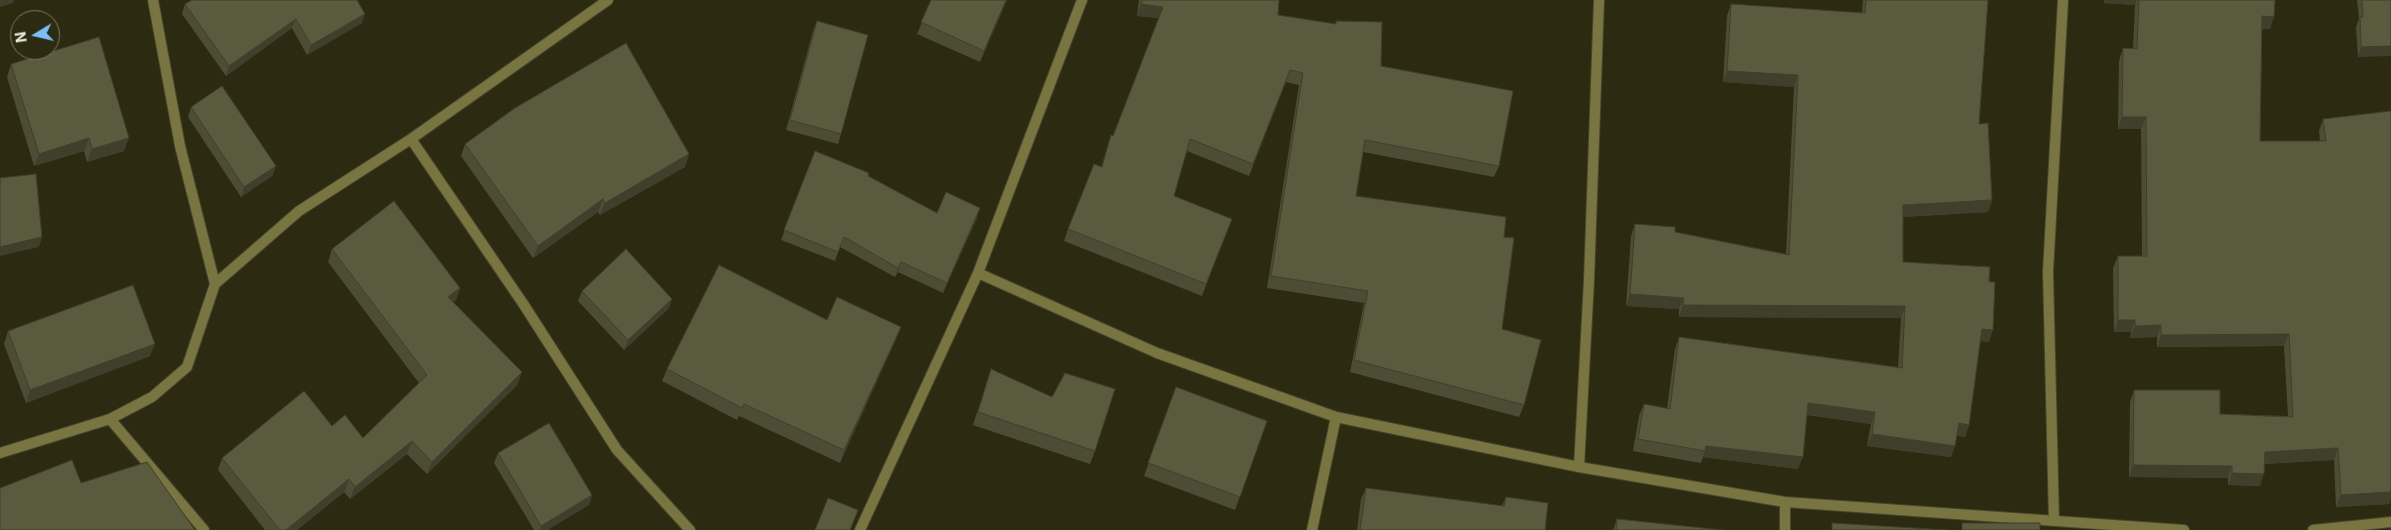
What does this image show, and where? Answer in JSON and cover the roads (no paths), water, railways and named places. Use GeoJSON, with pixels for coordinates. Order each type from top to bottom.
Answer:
{"type":"FeatureCollection","features":[{"type":"Feature","properties":{"kind":"street"},"geometry":{"type":"LineString","coordinates":[[153,0],[180,146],[216,284]]}},
{"type":"Feature","properties":{"kind":"street"},"geometry":{"type":"LineString","coordinates":[[0,453],[110,419],[152,398],[187,366],[216,284],[299,211],[411,139],[608,0]]}},
{"type":"Feature","properties":{"kind":"street"},"geometry":{"type":"LineString","coordinates":[[860,530],[978,274],[1082,0]]}},
{"type":"Feature","properties":{"kind":"street"},"geometry":{"type":"LineString","coordinates":[[1579,467],[1589,280],[1599,0]]}},
{"type":"Feature","properties":{"kind":"street"},"geometry":{"type":"LineString","coordinates":[[2054,520],[2048,272],[2063,0]]}},
{"type":"Feature","properties":{"kind":"street"},"geometry":{"type":"LineString","coordinates":[[411,139],[524,305],[617,450],[690,530]]}},
{"type":"Feature","properties":{"kind":"street"},"geometry":{"type":"LineString","coordinates":[[978,274],[1157,353],[1336,416],[1579,467],[1785,502],[2184,530]]}},
{"type":"Feature","properties":{"kind":"street"},"geometry":{"type":"LineString","coordinates":[[1312,530],[1336,416]]}},
{"type":"Feature","properties":{"kind":"street"},"geometry":{"type":"LineString","coordinates":[[110,419],[204,530]]}},
{"type":"Feature","properties":{"kind":"street"},"geometry":{"type":"LineString","coordinates":[[1785,502],[1785,530]]}},
{"type":"Feature","properties":{"kind":"street"},"geometry":{"type":"LineString","coordinates":[[2313,530],[2391,522]]}}]}
